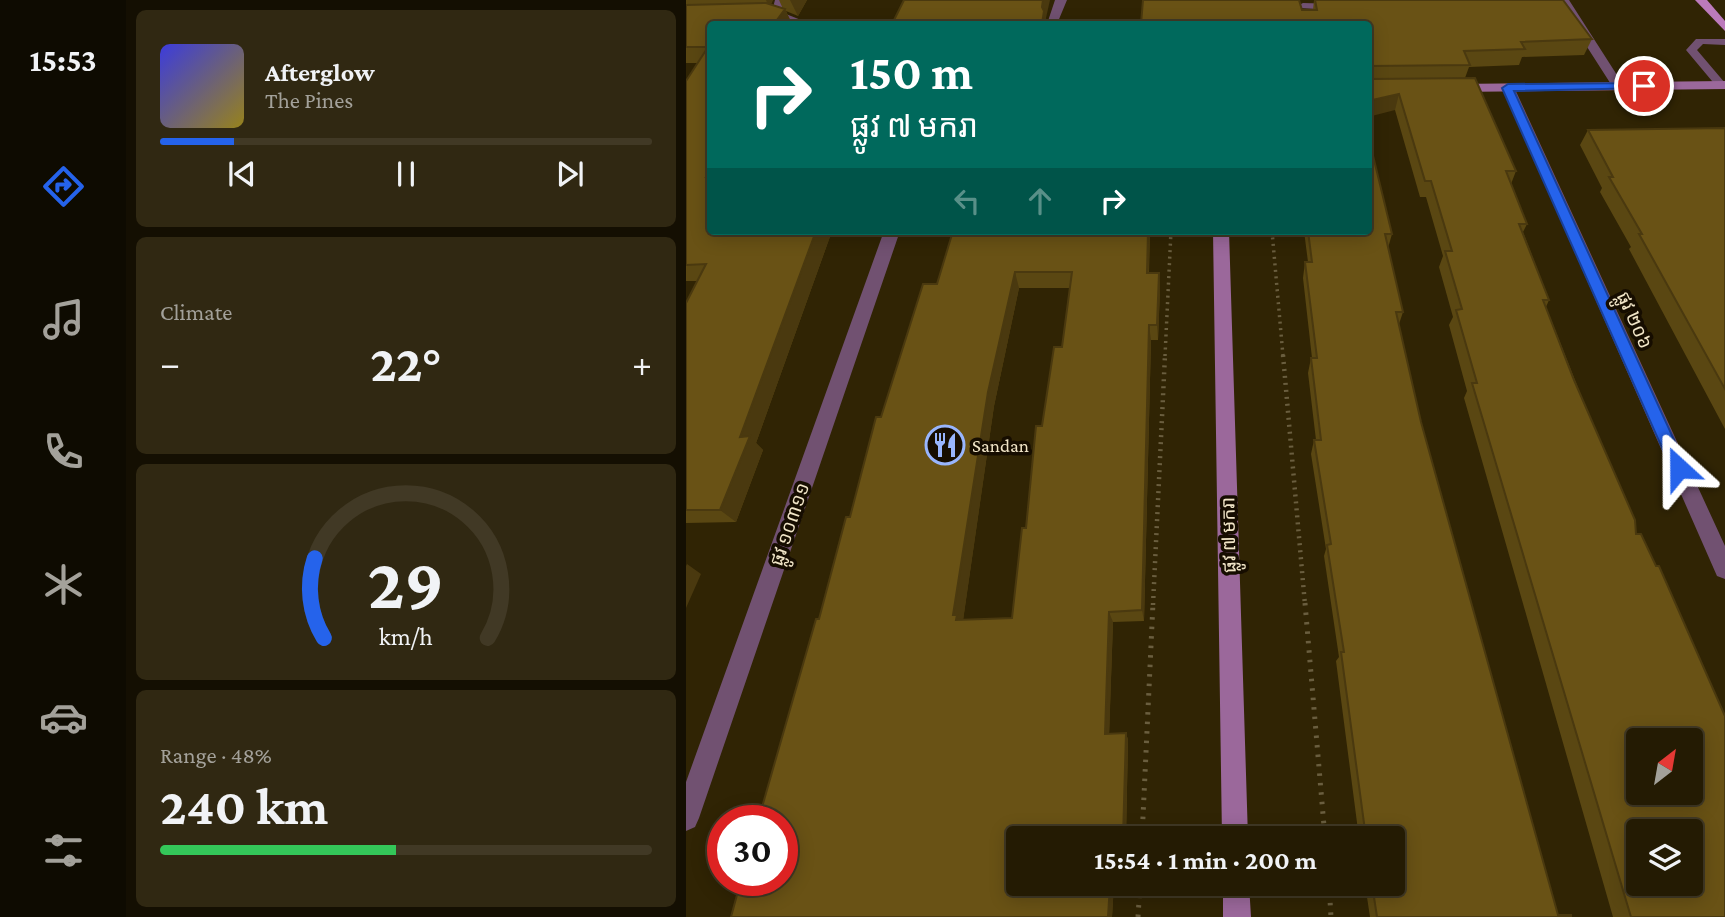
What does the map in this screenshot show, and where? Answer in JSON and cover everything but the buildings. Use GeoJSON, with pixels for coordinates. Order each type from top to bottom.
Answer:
{"type":"FeatureCollection","features":[{"type":"Feature","properties":{"kind":"main road"},"geometry":{"type":"LineString","coordinates":[[1701,0],[1725,28]]}},
{"type":"Feature","properties":{"kind":"main road"},"geometry":{"type":"LineString","coordinates":[[1438,88],[1723,85]]}},
{"type":"Feature","properties":{"kind":"main road","name":"ផ្លូវ ៧ មករា"},"geometry":{"type":"LineString","coordinates":[[1222,235],[1235,826]]}},
{"type":"Feature","properties":{"kind":"main road"},"geometry":{"type":"LineString","coordinates":[[1236,896],[1237,917]]}},
{"type":"Feature","properties":{"kind":"street"},"geometry":{"type":"LineString","coordinates":[[1053,21],[1061,0]]}},
{"type":"Feature","properties":{"kind":"street"},"geometry":{"type":"LineString","coordinates":[[1563,0],[1618,86]]}},
{"type":"Feature","properties":{"kind":"street"},"geometry":{"type":"LineString","coordinates":[[1303,7],[1355,7]]}},
{"type":"Feature","properties":{"kind":"street","name":"ផ្លូវ ២០៦"},"geometry":{"type":"LineString","coordinates":[[1508,88],[1725,569]]}},
{"type":"Feature","properties":{"kind":"street","name":"ផ្លូវ ១០៣១១"},"geometry":{"type":"LineString","coordinates":[[686,818],[890,235]]}},
{"type":"Feature","properties":{"kind":"lane"},"geometry":{"type":"LineString","coordinates":[[780,0],[770,13],[796,21]]}},
{"type":"Feature","properties":{"kind":"lane"},"geometry":{"type":"LineString","coordinates":[[1723,85],[1691,50],[1700,41],[1725,41]]}},
{"type":"Feature","properties":{"kind":"path"},"geometry":{"type":"LineString","coordinates":[[1143,826],[1171,235]]}},
{"type":"Feature","properties":{"kind":"path"},"geometry":{"type":"LineString","coordinates":[[1272,235],[1324,826]]}},
{"type":"Feature","properties":{"kind":"path"},"geometry":{"type":"LineString","coordinates":[[1138,917],[1139,896]]}},
{"type":"Feature","properties":{"kind":"path"},"geometry":{"type":"LineString","coordinates":[[1330,896],[1331,917]]}},
{"type":"Feature","properties":{"kind":"place","name":"Sandan"},"geometry":{"type":"Point","coordinates":[945,445]}},
{"type":"Feature","properties":{"kind":"route"},"geometry":{"type":"LineString","coordinates":[[1644,86],[1508,88],[1679,468]]}}]}
